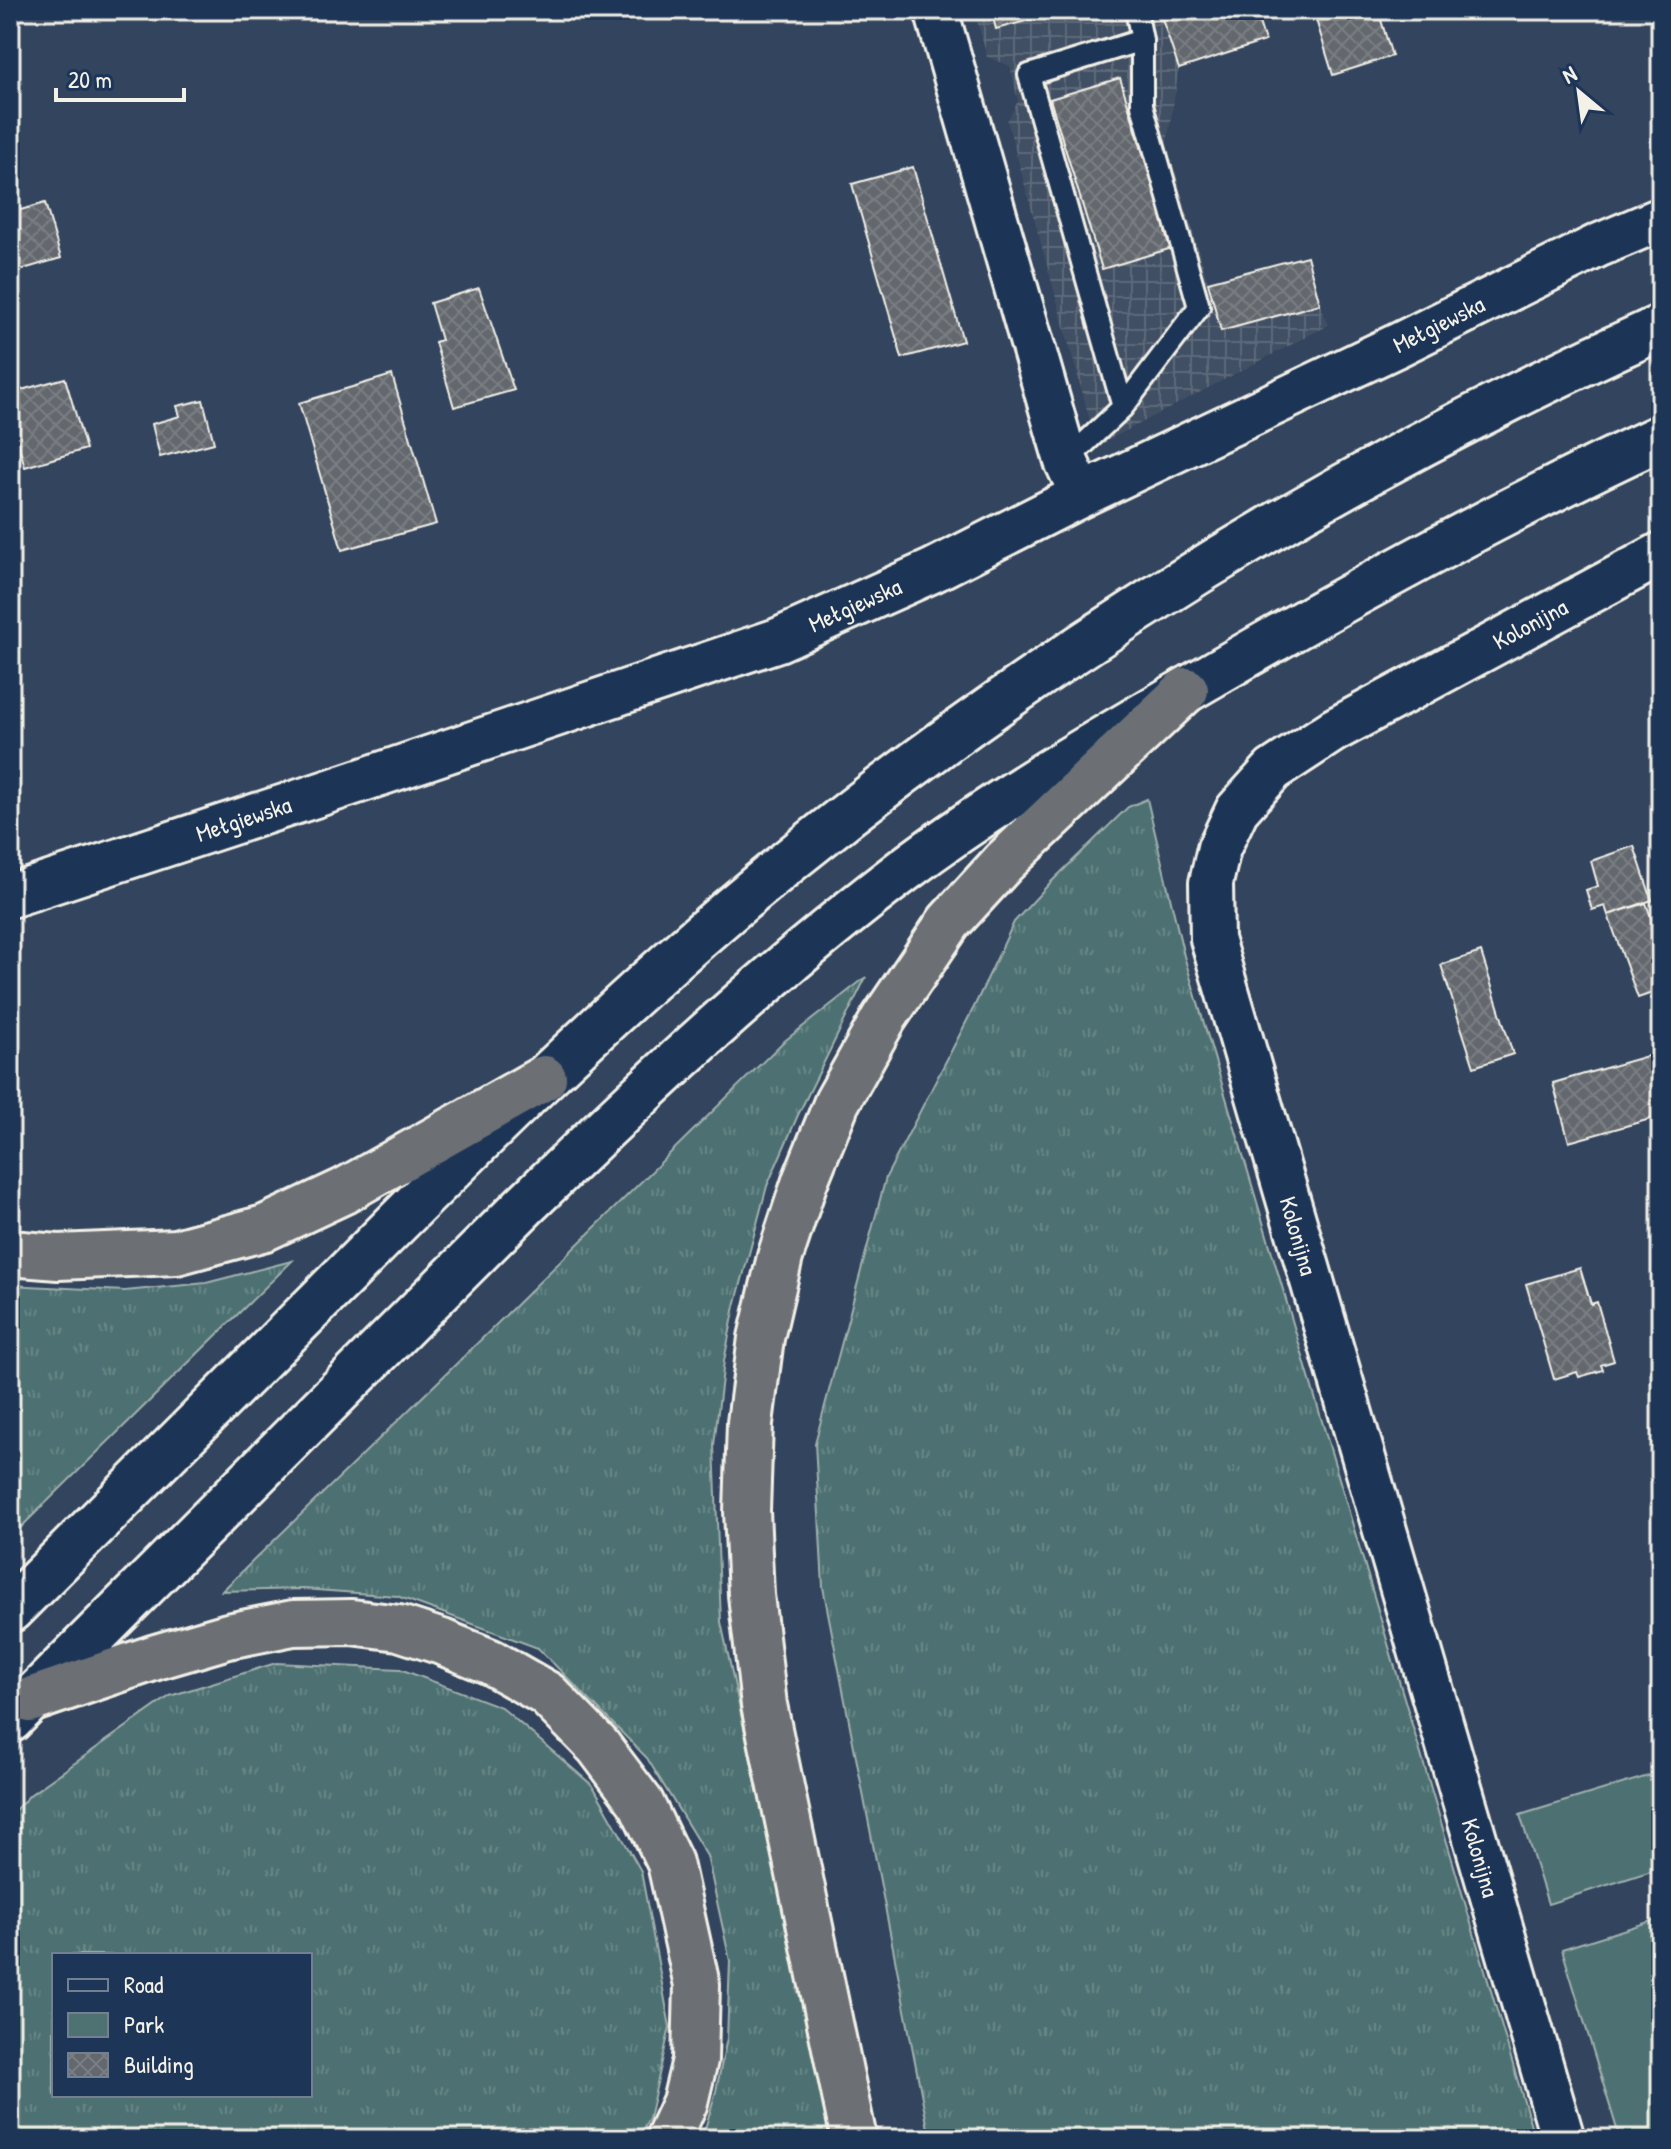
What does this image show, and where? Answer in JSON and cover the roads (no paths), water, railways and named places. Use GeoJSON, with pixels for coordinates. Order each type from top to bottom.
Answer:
{"type":"FeatureCollection","features":[{"type":"Feature","properties":{"kind":"highway"},"geometry":{"type":"LineString","coordinates":[[854,2139],[764,1705],[751,1595],[747,1511],[750,1423],[761,1338],[780,1257],[805,1181],[837,1102],[884,1018],[949,922],[1004,862],[1186,690]]}},
{"type":"Feature","properties":{"kind":"highway"},"geometry":{"type":"LineString","coordinates":[[10,1253],[58,1257],[176,1252],[265,1228],[344,1191],[544,1078]]}},
{"type":"Feature","properties":{"kind":"highway"},"geometry":{"type":"LineString","coordinates":[[20,1710],[156,1657],[228,1636],[293,1623],[352,1622],[399,1628],[491,1662],[547,1694],[598,1746],[641,1803],[670,1863],[697,1985],[695,2060],[685,2102],[668,2139]]}},
{"type":"Feature","properties":{"kind":"main road"},"geometry":{"type":"LineString","coordinates":[[10,1610],[544,1078],[667,964],[791,860],[950,737],[1076,649],[1252,538],[1477,414],[1661,327]]}},
{"type":"Feature","properties":{"kind":"main road"},"geometry":{"type":"LineString","coordinates":[[20,1710],[525,1205],[713,1027],[894,877],[1047,774],[1315,615],[1473,529],[1661,437]]}},
{"type":"Feature","properties":{"kind":"street"},"geometry":{"type":"LineString","coordinates":[[936,10],[1074,478]]}},
{"type":"Feature","properties":{"kind":"street","name":"Mełgiewska"},"geometry":{"type":"LineString","coordinates":[[10,896],[778,640],[932,571],[1074,478],[1400,344],[1597,246],[1661,219]]}},
{"type":"Feature","properties":{"kind":"street","name":"Kolonijna"},"geometry":{"type":"LineString","coordinates":[[1563,2139],[1212,939],[1211,883],[1219,848],[1237,810],[1273,770],[1334,730],[1661,554]]}},
{"type":"Feature","properties":{"kind":"lane"},"geometry":{"type":"LineString","coordinates":[[1074,478],[1199,307],[1142,105],[1142,40],[1136,10]]}},
{"type":"Feature","properties":{"kind":"lane"},"geometry":{"type":"LineString","coordinates":[[1123,407],[1029,75],[1142,40]]}}]}
